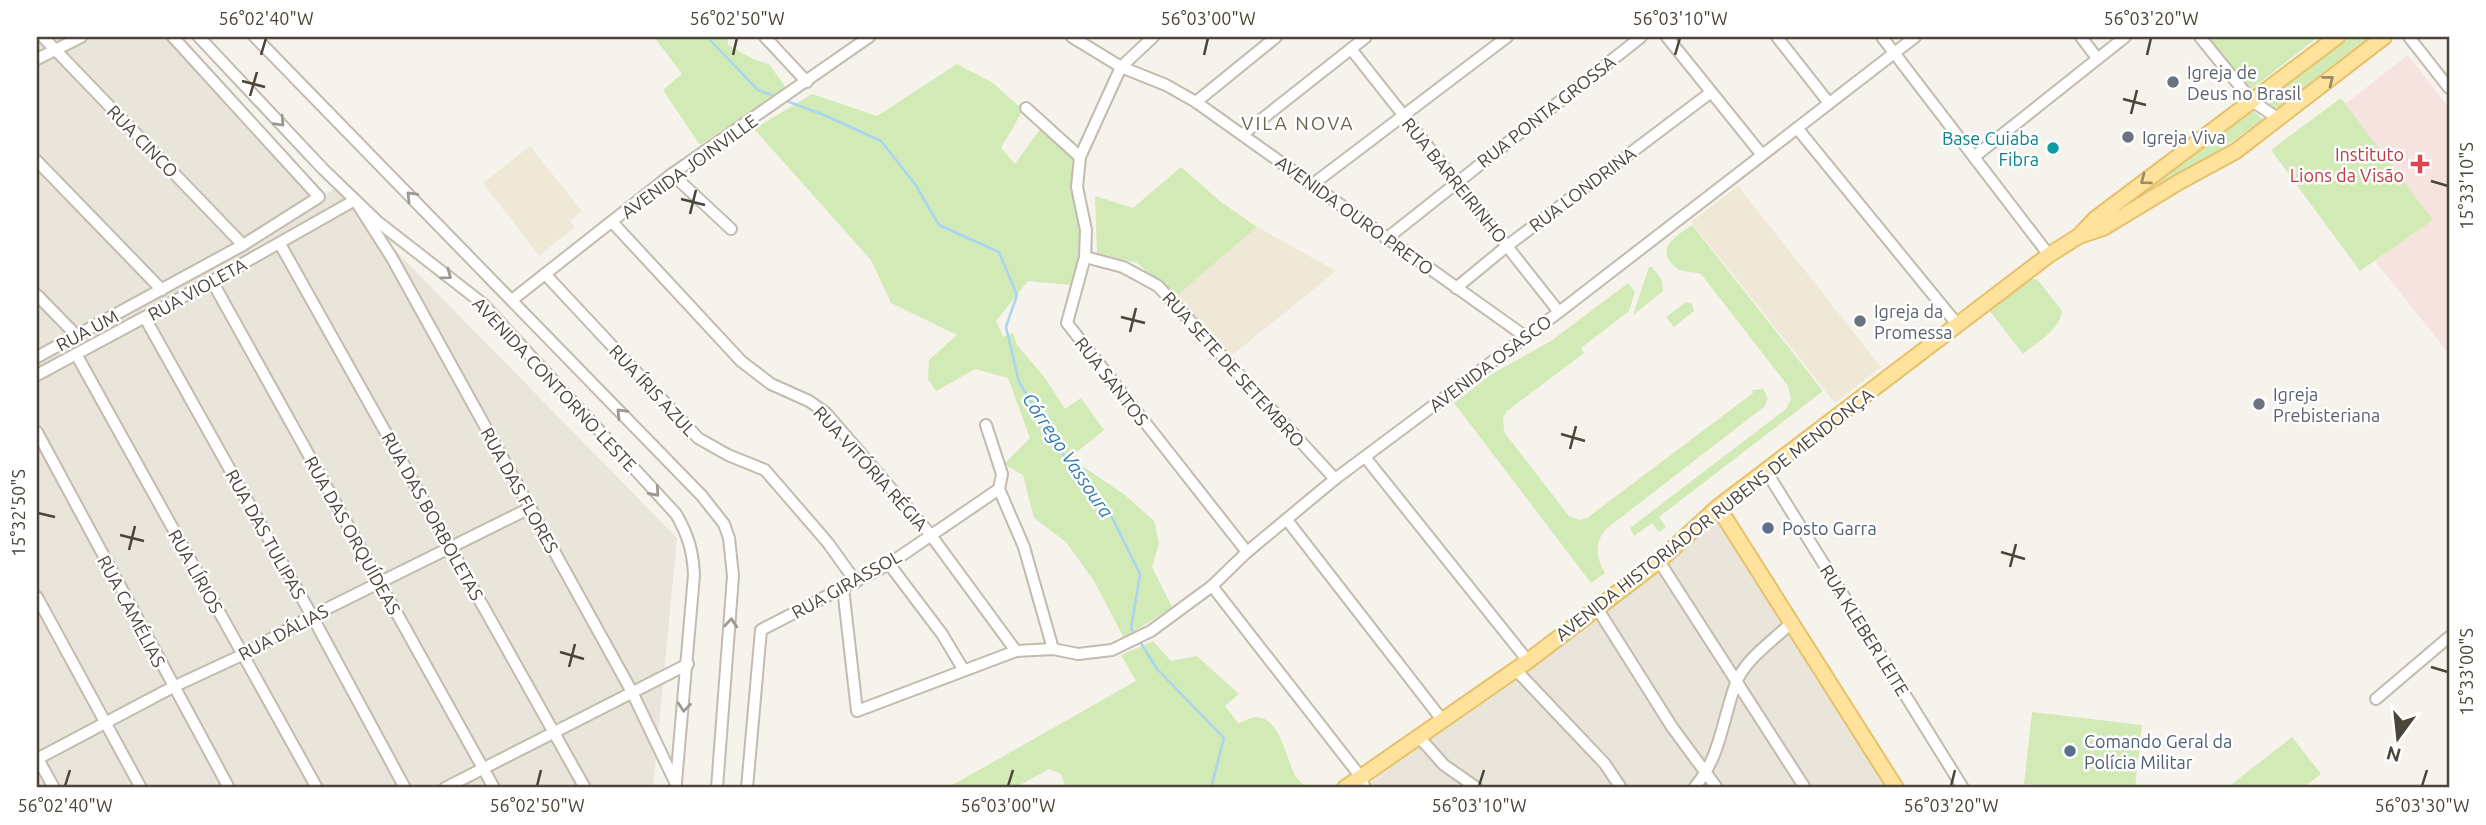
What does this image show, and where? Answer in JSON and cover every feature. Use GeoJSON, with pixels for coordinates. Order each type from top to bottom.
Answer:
{"type":"FeatureCollection","features":[{"type":"Feature","properties":{"kind":"main road","name":"AVENIDA HISTORIADOR RUBENS DE MENDONÇA"},"geometry":{"type":"LineString","coordinates":[[2079,236],[2095,219],[2174,158],[2337,37]]}},
{"type":"Feature","properties":{"kind":"main road","name":"AVENIDA HISTORIADOR RUBENS DE MENDONÇA"},"geometry":{"type":"LineString","coordinates":[[1345,788],[1363,782],[1522,665],[1659,561],[1718,507],[2049,255],[2079,236],[2103,228],[2236,151],[2384,37]]}},
{"type":"Feature","properties":{"kind":"main road"},"geometry":{"type":"LineString","coordinates":[[2174,158],[2175,174],[2179,182]]}},
{"type":"Feature","properties":{"kind":"main road"},"geometry":{"type":"LineString","coordinates":[[1718,507],[1896,788]]}},
{"type":"Feature","properties":{"kind":"street","name":"RUA CINCO"},"geometry":{"type":"LineString","coordinates":[[43,37],[243,245]]}},
{"type":"Feature","properties":{"kind":"street"},"geometry":{"type":"LineString","coordinates":[[37,59],[81,37]]}},
{"type":"Feature","properties":{"kind":"street","name":"RUA UM"},"geometry":{"type":"LineString","coordinates":[[37,357],[243,245],[319,197],[173,37]]}},
{"type":"Feature","properties":{"kind":"street","name":"AVENIDA CONTORNO LESTE"},"geometry":{"type":"LineString","coordinates":[[199,37],[355,200],[412,250],[482,303],[676,514],[688,535],[694,555],[688,664],[676,786]]}},
{"type":"Feature","properties":{"kind":"street","name":"AVENIDA CONTORNO LESTE"},"geometry":{"type":"LineString","coordinates":[[255,37],[702,496],[727,531],[732,558],[733,601],[717,788]]}},
{"type":"Feature","properties":{"kind":"street"},"geometry":{"type":"LineString","coordinates":[[765,37],[807,82]]}},
{"type":"Feature","properties":{"kind":"street","name":"AVENIDA JOINVILLE"},"geometry":{"type":"LineString","coordinates":[[512,300],[673,174],[870,37]]}},
{"type":"Feature","properties":{"kind":"street","name":"AVENIDA OURO PRETO"},"geometry":{"type":"LineString","coordinates":[[1072,37],[1121,67],[1166,85],[1196,102],[1525,337]]}},
{"type":"Feature","properties":{"kind":"street","name":"RUA SANTOS"},"geometry":{"type":"LineString","coordinates":[[1153,37],[1121,67],[1080,157],[1077,187],[1086,230],[1086,257],[1067,323],[1247,552]]}},
{"type":"Feature","properties":{"kind":"street"},"geometry":{"type":"LineString","coordinates":[[1196,102],[1264,40],[1276,37]]}},
{"type":"Feature","properties":{"kind":"street"},"geometry":{"type":"LineString","coordinates":[[1243,134],[1366,37]]}},
{"type":"Feature","properties":{"kind":"street"},"geometry":{"type":"LineString","coordinates":[[1313,184],[1507,37]]}},
{"type":"Feature","properties":{"kind":"street","name":"RUA PONTA GROSSA"},"geometry":{"type":"LineString","coordinates":[[1386,239],[1641,37]]}},
{"type":"Feature","properties":{"kind":"street"},"geometry":{"type":"LineString","coordinates":[[1667,37],[1762,155]]}},
{"type":"Feature","properties":{"kind":"street"},"geometry":{"type":"LineString","coordinates":[[1777,37],[1829,103]]}},
{"type":"Feature","properties":{"kind":"street"},"geometry":{"type":"LineString","coordinates":[[1882,37],[2049,255]]}},
{"type":"Feature","properties":{"kind":"street","name":"AVENIDA OSASCO"},"geometry":{"type":"LineString","coordinates":[[843,588],[858,711],[1016,651],[1053,649],[1078,654],[1112,650],[1144,635],[1212,586],[1247,552],[1335,480],[1559,312],[1915,37]]}},
{"type":"Feature","properties":{"kind":"street"},"geometry":{"type":"LineString","coordinates":[[2081,37],[2097,58]]}},
{"type":"Feature","properties":{"kind":"street"},"geometry":{"type":"LineString","coordinates":[[1974,157],[2125,37]]}},
{"type":"Feature","properties":{"kind":"street"},"geometry":{"type":"LineString","coordinates":[[2200,37],[2252,101],[2279,119]]}},
{"type":"Feature","properties":{"kind":"street"},"geometry":{"type":"LineString","coordinates":[[2409,37],[2449,88]]}},
{"type":"Feature","properties":{"kind":"street","name":"RUA BARREIRINHO"},"geometry":{"type":"LineString","coordinates":[[1351,49],[1559,312]]}},
{"type":"Feature","properties":{"kind":"street","name":"RUA LONDRINA"},"geometry":{"type":"LineString","coordinates":[[1456,288],[1507,246],[1710,93]]}},
{"type":"Feature","properties":{"kind":"street"},"geometry":{"type":"LineString","coordinates":[[1026,108],[1080,157]]}},
{"type":"Feature","properties":{"kind":"street"},"geometry":{"type":"LineString","coordinates":[[1797,128],[1957,324]]}},
{"type":"Feature","properties":{"kind":"street"},"geometry":{"type":"LineString","coordinates":[[37,161],[162,290]]}},
{"type":"Feature","properties":{"kind":"street"},"geometry":{"type":"LineString","coordinates":[[673,174],[731,229]]}},
{"type":"Feature","properties":{"kind":"street","name":"RUA VIOLETA"},"geometry":{"type":"LineString","coordinates":[[37,375],[280,244],[355,200]]}},
{"type":"Feature","properties":{"kind":"street","name":"RUA DAS FLORES"},"geometry":{"type":"LineString","coordinates":[[355,200],[392,258],[632,692],[676,786]]}},
{"type":"Feature","properties":{"kind":"street","name":"RUA VITÓRIA RÉGIA"},"geometry":{"type":"LineString","coordinates":[[613,223],[741,361],[771,384],[809,401],[826,413],[930,534],[1016,651]]}},
{"type":"Feature","properties":{"kind":"street","name":"RUA DAS BORBOLETAS"},"geometry":{"type":"LineString","coordinates":[[280,244],[585,788]]}},
{"type":"Feature","properties":{"kind":"street","name":"RUA SETE DE SETEMBRO"},"geometry":{"type":"LineString","coordinates":[[1086,257],[1123,267],[1158,286],[1335,480]]}},
{"type":"Feature","properties":{"kind":"street","name":"RUA ÍRIS AZUL"},"geometry":{"type":"LineString","coordinates":[[545,274],[698,438],[728,455],[765,470],[828,543],[856,582]]}},
{"type":"Feature","properties":{"kind":"street","name":"RUA DAS ORQUÍDEAS"},"geometry":{"type":"LineString","coordinates":[[212,281],[494,788]]}},
{"type":"Feature","properties":{"kind":"street"},"geometry":{"type":"LineString","coordinates":[[37,295],[76,335]]}},
{"type":"Feature","properties":{"kind":"street","name":"RUA DAS TULIPAS"},"geometry":{"type":"LineString","coordinates":[[145,318],[405,788]]}},
{"type":"Feature","properties":{"kind":"street","name":"RUA LÍRIOS"},"geometry":{"type":"LineString","coordinates":[[76,354],[317,788]]}},
{"type":"Feature","properties":{"kind":"street"},"geometry":{"type":"LineString","coordinates":[[986,425],[1002,474],[999,489],[1024,547],[1053,649]]}},
{"type":"Feature","properties":{"kind":"street","name":"RUA CAMÉLIAS"},"geometry":{"type":"LineString","coordinates":[[37,432],[229,788]]}},
{"type":"Feature","properties":{"kind":"street"},"geometry":{"type":"LineString","coordinates":[[1365,457],[1522,665],[1605,764],[1621,788]]}},
{"type":"Feature","properties":{"kind":"street","name":"RUA KLEBER LEITE"},"geometry":{"type":"LineString","coordinates":[[1766,471],[1963,788]]}},
{"type":"Feature","properties":{"kind":"street","name":"RUA GIRASSOL"},"geometry":{"type":"LineString","coordinates":[[747,788],[761,629],[889,564],[999,489]]}},
{"type":"Feature","properties":{"kind":"street","name":"RUA DÁLIAS"},"geometry":{"type":"LineString","coordinates":[[37,758],[530,508]]}},
{"type":"Feature","properties":{"kind":"street"},"geometry":{"type":"LineString","coordinates":[[1287,520],[1443,721]]}},
{"type":"Feature","properties":{"kind":"street"},"geometry":{"type":"LineString","coordinates":[[1659,561],[1805,788]]}},
{"type":"Feature","properties":{"kind":"street"},"geometry":{"type":"LineString","coordinates":[[889,564],[942,634],[962,670]]}},
{"type":"Feature","properties":{"kind":"street"},"geometry":{"type":"LineString","coordinates":[[1212,586],[1363,782]]}},
{"type":"Feature","properties":{"kind":"street"},"geometry":{"type":"LineString","coordinates":[[37,597],[141,788]]}},
{"type":"Feature","properties":{"kind":"street"},"geometry":{"type":"LineString","coordinates":[[1597,608],[1672,727],[1717,788]]}},
{"type":"Feature","properties":{"kind":"street"},"geometry":{"type":"LineString","coordinates":[[1694,788],[1707,773],[1725,724],[1736,682],[1745,667],[1791,623]]}},
{"type":"Feature","properties":{"kind":"street"},"geometry":{"type":"LineString","coordinates":[[2376,699],[2449,636]]}},
{"type":"Feature","properties":{"kind":"street"},"geometry":{"type":"LineString","coordinates":[[445,788],[688,664]]}},
{"type":"Feature","properties":{"kind":"street"},"geometry":{"type":"LineString","coordinates":[[1420,738],[1444,765],[1477,788]]}},
{"type":"Feature","properties":{"kind":"street"},"geometry":{"type":"LineString","coordinates":[[37,758],[54,788]]}},
{"type":"Feature","properties":{"kind":"shaded area"},"geometry":{"type":"Polygon","coordinates":[[[37,37],[165,37],[319,197],[335,189],[677,538],[653,788],[37,788],[37,37]]]}},
{"type":"Feature","properties":{"kind":"shaded area","name":"Instituto Lions da Visão"},"geometry":{"type":"Polygon","coordinates":[[[2408,55],[2449,108],[2449,354],[2375,261],[2433,220],[2345,104],[2408,55]]]}},
{"type":"Feature","properties":{"kind":"shaded area"},"geometry":{"type":"Polygon","coordinates":[[[530,146],[582,211],[570,221],[575,227],[539,256],[483,183],[530,146]]]}},
{"type":"Feature","properties":{"kind":"shaded area"},"geometry":{"type":"Polygon","coordinates":[[[1738,186],[1881,367],[1835,403],[1691,222],[1738,186]]]}},
{"type":"Feature","properties":{"kind":"shaded area"},"geometry":{"type":"Polygon","coordinates":[[[1257,227],[1336,271],[1231,356],[1175,297],[1257,227]]]}},
{"type":"Feature","properties":{"kind":"shaded area"},"geometry":{"type":"Polygon","coordinates":[[[1719,516],[1892,788],[1363,788],[1634,587],[1719,516]]]}},
{"type":"Feature","properties":{"kind":"green space"},"geometry":{"type":"Polygon","coordinates":[[[654,37],[728,37],[728,45],[755,60],[769,64],[786,88],[700,145],[663,90],[682,74],[654,37]]]}},
{"type":"Feature","properties":{"kind":"green space"},"geometry":{"type":"Polygon","coordinates":[[[2208,37],[2318,37],[2250,90],[2208,37]]]}},
{"type":"Feature","properties":{"kind":"green space"},"geometry":{"type":"Polygon","coordinates":[[[2347,37],[2369,37],[2279,107],[2274,108],[2265,100],[2347,37]]]}},
{"type":"Feature","properties":{"kind":"green space"},"geometry":{"type":"Polygon","coordinates":[[[957,64],[993,83],[1023,110],[1001,148],[1015,164],[1041,128],[1076,158],[1072,187],[1080,256],[1071,285],[1028,281],[996,321],[1003,337],[1013,333],[1017,345],[1045,378],[1065,409],[1081,398],[1104,430],[1073,455],[1078,463],[1125,495],[1154,521],[1159,543],[1152,567],[1172,607],[1124,638],[1094,581],[1066,542],[1034,518],[1023,475],[1004,464],[1030,438],[1008,378],[975,369],[936,391],[928,379],[929,360],[957,335],[891,303],[871,260],[754,129],[812,94],[877,116],[957,64]]]}},
{"type":"Feature","properties":{"kind":"green space"},"geometry":{"type":"Polygon","coordinates":[[[2341,98],[2433,220],[2360,271],[2271,150],[2341,98]]]}},
{"type":"Feature","properties":{"kind":"green space"},"geometry":{"type":"Polygon","coordinates":[[[2251,109],[2263,119],[2224,147],[2141,196],[2251,109]]]}},
{"type":"Feature","properties":{"kind":"green space"},"geometry":{"type":"Polygon","coordinates":[[[1181,167],[1221,202],[1257,227],[1175,297],[1137,263],[1097,253],[1095,196],[1133,208],[1181,167]]]}},
{"type":"Feature","properties":{"kind":"green space"},"geometry":{"type":"Polygon","coordinates":[[[1692,225],[1823,391],[1659,517],[1666,527],[1659,532],[1652,523],[1634,536],[1630,528],[1786,409],[1791,399],[1788,386],[1701,274],[1678,269],[1670,262],[1667,256],[1669,244],[1692,225]]]}},
{"type":"Feature","properties":{"kind":"green space"},"geometry":{"type":"Polygon","coordinates":[[[1649,267],[1652,267],[1662,280],[1663,291],[1633,315],[1649,267]]]}},
{"type":"Feature","properties":{"kind":"green space"},"geometry":{"type":"Polygon","coordinates":[[[2032,279],[2037,279],[2062,311],[2052,330],[2023,354],[1989,310],[2032,279]]]}},
{"type":"Feature","properties":{"kind":"green space"},"geometry":{"type":"Polygon","coordinates":[[[1628,283],[1635,292],[1629,311],[1581,348],[1584,353],[1507,411],[1503,418],[1504,432],[1569,516],[1580,520],[1587,518],[1753,393],[1752,390],[1763,389],[1768,398],[1765,406],[1606,529],[1598,545],[1600,562],[1605,573],[1591,583],[1454,403],[1492,374],[1551,341],[1628,283]]]}},
{"type":"Feature","properties":{"kind":"green space"},"geometry":{"type":"Polygon","coordinates":[[[1686,302],[1692,304],[1694,311],[1674,327],[1666,317],[1686,302]]]}},
{"type":"Feature","properties":{"kind":"green space"},"geometry":{"type":"Polygon","coordinates":[[[1153,641],[1171,661],[1197,656],[1239,694],[1225,706],[1239,724],[1251,718],[1261,718],[1269,722],[1281,739],[1294,774],[1307,788],[1066,788],[1061,774],[1049,769],[1014,788],[947,788],[1136,681],[1121,655],[1153,641]]]}},
{"type":"Feature","properties":{"kind":"green space"},"geometry":{"type":"Polygon","coordinates":[[[2032,712],[2142,725],[2135,788],[2060,788],[2024,784],[2032,712]]]}},
{"type":"Feature","properties":{"kind":"green space"},"geometry":{"type":"Polygon","coordinates":[[[2292,737],[2321,774],[2303,788],[2235,788],[2232,784],[2292,737]]]}},
{"type":"Feature","properties":{"kind":"waterway","name":"Córrego Vassoura"},"geometry":{"type":"LineString","coordinates":[[707,37],[758,90],[777,97]]}},
{"type":"Feature","properties":{"kind":"waterway","name":"Córrego Vassoura"},"geometry":{"type":"LineString","coordinates":[[784,100],[881,141],[915,184],[939,225],[999,252],[1017,295],[1006,327],[1019,382],[1063,454],[1106,505],[1140,574],[1131,628],[1135,634]]}},
{"type":"Feature","properties":{"kind":"waterway","name":"Córrego Vassoura"},"geometry":{"type":"LineString","coordinates":[[1139,640],[1157,669],[1224,738],[1211,788]]}},
{"type":"Feature","properties":{"kind":"place","name":"Igreja de Deus no Brasil"},"geometry":{"type":"Point","coordinates":[2173,82]}},
{"type":"Feature","properties":{"kind":"place","name":"Igreja Viva"},"geometry":{"type":"Point","coordinates":[2128,137]}},
{"type":"Feature","properties":{"kind":"place","name":"Base Cuiaba Fibra"},"geometry":{"type":"Point","coordinates":[2053,148]}},
{"type":"Feature","properties":{"kind":"place","name":"Instituto Lions da Visão"},"geometry":{"type":"Point","coordinates":[2420,164]}},
{"type":"Feature","properties":{"kind":"place","name":"Igreja da Promessa"},"geometry":{"type":"Point","coordinates":[1860,321]}},
{"type":"Feature","properties":{"kind":"place","name":"Igreja Prebisteriana"},"geometry":{"type":"Point","coordinates":[2259,404]}},
{"type":"Feature","properties":{"kind":"place","name":"Posto Garra"},"geometry":{"type":"Point","coordinates":[1768,528]}},
{"type":"Feature","properties":{"kind":"place","name":"Comando Geral da Polícia Militar"},"geometry":{"type":"Point","coordinates":[2070,751]}},
{"type":"Feature","properties":{"kind":"district","name":"VILA NOVA"},"geometry":{"type":"Point","coordinates":[1298,123]}}]}
